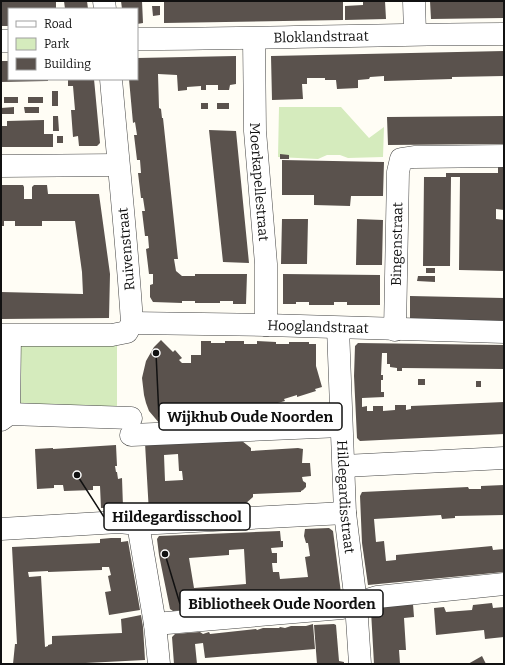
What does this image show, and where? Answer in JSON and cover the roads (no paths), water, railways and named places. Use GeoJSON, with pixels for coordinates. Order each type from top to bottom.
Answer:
{"type":"FeatureCollection","features":[{"type":"Feature","properties":{"kind":"street"},"geometry":{"type":"LineString","coordinates":[[414,1],[415,34]]}},
{"type":"Feature","properties":{"kind":"street","name":"Bloklandstraat"},"geometry":{"type":"LineString","coordinates":[[138,39],[254,39],[415,34],[504,34]]}},
{"type":"Feature","properties":{"kind":"street","name":"Moerkapellestraat"},"geometry":{"type":"LineString","coordinates":[[254,39],[255,131],[266,264],[266,325]]}},
{"type":"Feature","properties":{"kind":"street","name":"Ruivenstraat"},"geometry":{"type":"LineString","coordinates":[[111,80],[126,238],[130,328]]}},
{"type":"Feature","properties":{"kind":"street","name":"Bingenstraat"},"geometry":{"type":"LineString","coordinates":[[395,330],[398,172],[401,159],[414,157],[504,156]]}},
{"type":"Feature","properties":{"kind":"street"},"geometry":{"type":"LineString","coordinates":[[1,166],[118,165]]}},
{"type":"Feature","properties":{"kind":"street","name":"Hooglandstraat"},"geometry":{"type":"LineString","coordinates":[[6,336],[112,335],[130,328],[266,325],[395,330],[504,332]]}},
{"type":"Feature","properties":{"kind":"street","name":"Hildegardisstraat"},"geometry":{"type":"LineString","coordinates":[[338,328],[345,513],[356,603],[360,664]]}},
{"type":"Feature","properties":{"kind":"street"},"geometry":{"type":"LineString","coordinates":[[6,336],[5,417],[131,427],[342,426]]}},
{"type":"Feature","properties":{"kind":"street"},"geometry":{"type":"LineString","coordinates":[[344,466],[504,458]]}},
{"type":"Feature","properties":{"kind":"street"},"geometry":{"type":"LineString","coordinates":[[1,529],[46,525],[119,522],[138,524],[345,513]]}},
{"type":"Feature","properties":{"kind":"street"},"geometry":{"type":"LineString","coordinates":[[138,524],[156,624],[159,664]]}},
{"type":"Feature","properties":{"kind":"street"},"geometry":{"type":"LineString","coordinates":[[156,624],[342,608],[376,597],[504,584]]}},
{"type":"Feature","properties":{"kind":"place","name":"Wijkhub Oude Noorden"},"geometry":{"type":"Point","coordinates":[156,353]}},
{"type":"Feature","properties":{"kind":"place","name":"Hildegardisschool"},"geometry":{"type":"Point","coordinates":[77,475]}},
{"type":"Feature","properties":{"kind":"place","name":"Bibliotheek Oude Noorden"},"geometry":{"type":"Point","coordinates":[165,554]}}]}
